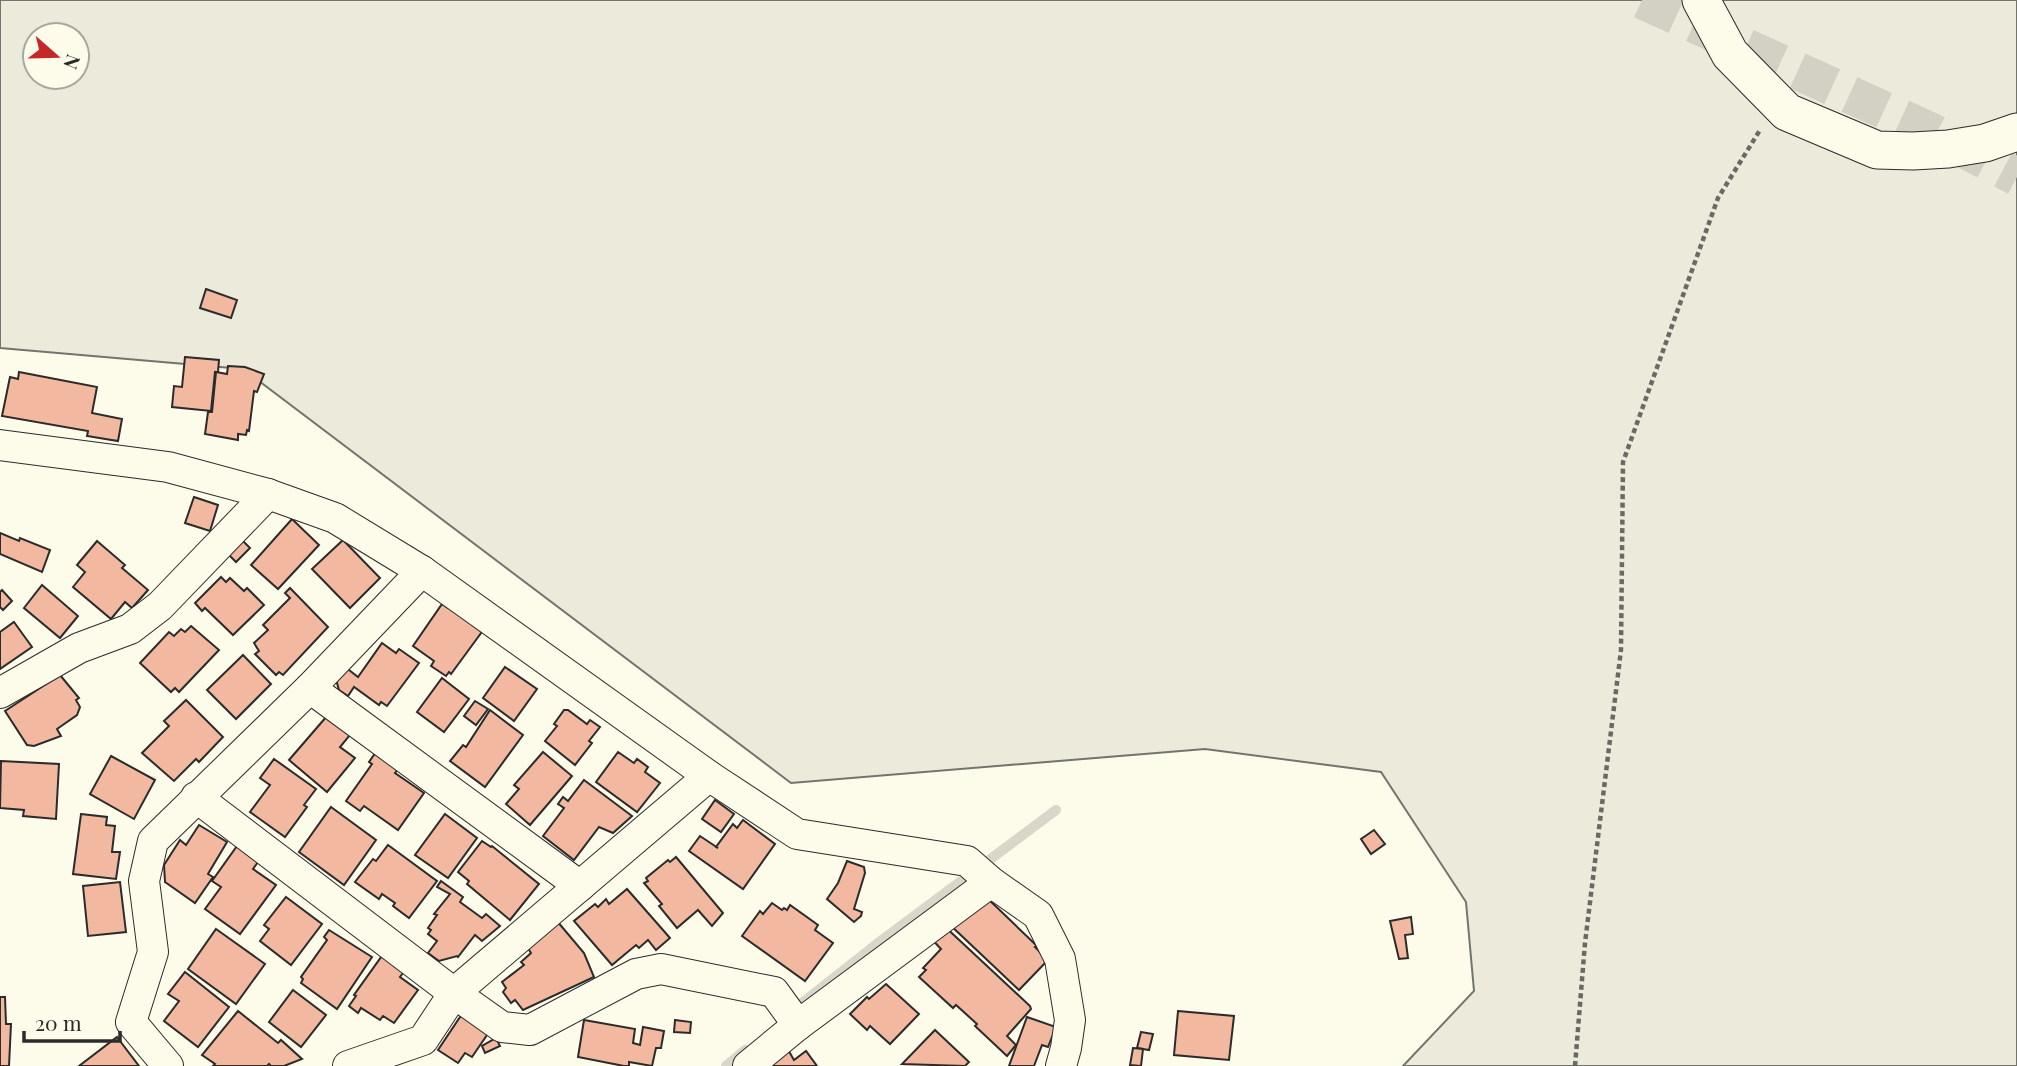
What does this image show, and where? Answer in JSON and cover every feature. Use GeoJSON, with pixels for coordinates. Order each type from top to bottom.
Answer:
{"type":"FeatureCollection","features":[{"type":"Feature","properties":{"kind":"street"},"geometry":{"type":"LineString","coordinates":[[1701,0],[1730,54],[1787,112],[1864,145],[1877,150],[1948,149],[1985,143],[2017,132]]}},
{"type":"Feature","properties":{"kind":"street"},"geometry":{"type":"LineString","coordinates":[[0,445],[168,467],[268,494],[335,518],[422,570],[709,776],[797,834],[967,861],[991,882],[1038,915],[1060,959],[1070,1020],[1061,1066]]}},
{"type":"Feature","properties":{"kind":"street"},"geometry":{"type":"LineString","coordinates":[[0,693],[79,648],[130,629],[160,606],[268,494]]}},
{"type":"Feature","properties":{"kind":"street"},"geometry":{"type":"LineString","coordinates":[[168,1066],[131,1022],[153,952],[144,881],[153,841],[310,688],[422,570]]}},
{"type":"Feature","properties":{"kind":"street"},"geometry":{"type":"LineString","coordinates":[[310,688],[580,886]]}},
{"type":"Feature","properties":{"kind":"street"},"geometry":{"type":"LineString","coordinates":[[348,1066],[423,1040],[454,993],[709,776]]}},
{"type":"Feature","properties":{"kind":"street"},"geometry":{"type":"LineString","coordinates":[[197,797],[502,1027],[530,1030],[636,974],[661,968],[774,992],[798,1025]]}},
{"type":"Feature","properties":{"kind":"street"},"geometry":{"type":"LineString","coordinates":[[748,1066],[798,1025],[991,882]]}},
{"type":"Feature","properties":{"kind":"path"},"geometry":{"type":"LineString","coordinates":[[1575,1066],[1585,943],[1620,650],[1623,462],[1718,198],[1764,124]]}},
{"type":"Feature","properties":{"kind":"shaded area"},"geometry":{"type":"Polygon","coordinates":[[[0,0],[2017,0],[2017,1066],[1403,1066],[1474,991],[1466,902],[1381,772],[1205,749],[791,783],[243,369],[0,348],[0,0]]]}},
{"type":"Feature","properties":{"kind":"building"},"geometry":{"type":"Polygon","coordinates":[[[206,289],[237,300],[231,318],[200,308],[206,289]]]}},
{"type":"Feature","properties":{"kind":"building"},"geometry":{"type":"Polygon","coordinates":[[[185,357],[219,360],[211,411],[172,407],[174,386],[182,387],[185,357]]]}},
{"type":"Feature","properties":{"kind":"building"},"geometry":{"type":"Polygon","coordinates":[[[228,366],[245,367],[264,374],[257,392],[254,391],[249,431],[247,430],[246,435],[238,434],[238,440],[205,434],[208,412],[212,412],[216,372],[227,374],[228,366]]]}},
{"type":"Feature","properties":{"kind":"building"},"geometry":{"type":"Polygon","coordinates":[[[19,372],[97,387],[92,413],[122,419],[118,441],[87,436],[88,431],[2,416],[10,377],[18,379],[19,372]]]}},
{"type":"Feature","properties":{"kind":"building"},"geometry":{"type":"Polygon","coordinates":[[[194,497],[218,505],[210,531],[185,523],[194,497]]]}},
{"type":"Feature","properties":{"kind":"building"},"geometry":{"type":"Polygon","coordinates":[[[292,519],[319,545],[278,589],[251,565],[292,519]]]}},
{"type":"Feature","properties":{"kind":"building"},"geometry":{"type":"Polygon","coordinates":[[[0,533],[50,550],[42,572],[0,554],[0,533]]]}},
{"type":"Feature","properties":{"kind":"building"},"geometry":{"type":"Polygon","coordinates":[[[238,536],[250,548],[236,562],[224,550],[238,536]]]}},
{"type":"Feature","properties":{"kind":"building"},"geometry":{"type":"Polygon","coordinates":[[[343,540],[380,578],[350,608],[312,569],[343,540]]]}},
{"type":"Feature","properties":{"kind":"building"},"geometry":{"type":"Polygon","coordinates":[[[97,541],[125,565],[122,568],[148,590],[132,608],[125,602],[111,619],[73,587],[85,572],[77,565],[97,541]]]}},
{"type":"Feature","properties":{"kind":"building"},"geometry":{"type":"Polygon","coordinates":[[[221,577],[226,582],[230,578],[244,591],[247,588],[264,605],[233,635],[205,608],[202,611],[195,603],[221,577]]]}},
{"type":"Feature","properties":{"kind":"building"},"geometry":{"type":"Polygon","coordinates":[[[42,585],[78,616],[60,638],[24,608],[42,585]]]}},
{"type":"Feature","properties":{"kind":"building"},"geometry":{"type":"Polygon","coordinates":[[[290,588],[328,627],[283,675],[279,672],[276,675],[255,654],[259,651],[254,643],[268,630],[263,625],[290,598],[285,593],[290,588]]]}},
{"type":"Feature","properties":{"kind":"building"},"geometry":{"type":"Polygon","coordinates":[[[2,590],[12,601],[3,610],[0,607],[2,590]]]}},
{"type":"Feature","properties":{"kind":"building"},"geometry":{"type":"Polygon","coordinates":[[[442,604],[448,608],[452,604],[484,629],[451,674],[449,672],[446,676],[431,666],[434,661],[413,646],[442,604]]]}},
{"type":"Feature","properties":{"kind":"building"},"geometry":{"type":"Polygon","coordinates":[[[14,622],[32,647],[0,669],[0,632],[14,622]]]}},
{"type":"Feature","properties":{"kind":"building"},"geometry":{"type":"Polygon","coordinates":[[[191,626],[219,650],[179,692],[175,688],[171,692],[140,663],[169,632],[174,636],[181,629],[185,632],[191,626]]]}},
{"type":"Feature","properties":{"kind":"building"},"geometry":{"type":"Polygon","coordinates":[[[382,643],[396,653],[399,649],[419,663],[387,706],[381,702],[379,705],[354,687],[348,696],[339,690],[335,676],[344,666],[358,677],[382,643]]]}},
{"type":"Feature","properties":{"kind":"building"},"geometry":{"type":"Polygon","coordinates":[[[243,655],[271,684],[236,719],[207,690],[243,655]]]}},
{"type":"Feature","properties":{"kind":"building"},"geometry":{"type":"Polygon","coordinates":[[[505,667],[537,689],[514,721],[483,698],[505,667]]]}},
{"type":"Feature","properties":{"kind":"building"},"geometry":{"type":"Polygon","coordinates":[[[60,675],[79,698],[76,700],[80,707],[77,715],[57,729],[61,736],[34,746],[27,745],[5,711],[60,675]]]}},
{"type":"Feature","properties":{"kind":"building"},"geometry":{"type":"Polygon","coordinates":[[[442,678],[469,699],[444,732],[417,712],[442,678]]]}},
{"type":"Feature","properties":{"kind":"building"},"geometry":{"type":"Polygon","coordinates":[[[186,700],[223,737],[199,762],[196,759],[174,781],[142,753],[169,726],[164,721],[186,700]]]}},
{"type":"Feature","properties":{"kind":"building"},"geometry":{"type":"Polygon","coordinates":[[[475,701],[488,709],[476,725],[464,716],[475,701]]]}},
{"type":"Feature","properties":{"kind":"building"},"geometry":{"type":"Polygon","coordinates":[[[490,710],[523,735],[485,787],[450,761],[463,745],[466,747],[490,710]]]}},
{"type":"Feature","properties":{"kind":"building"},"geometry":{"type":"Polygon","coordinates":[[[564,710],[587,724],[590,720],[600,727],[589,741],[592,743],[575,765],[545,741],[557,726],[554,724],[564,710]]]}},
{"type":"Feature","properties":{"kind":"building"},"geometry":{"type":"Polygon","coordinates":[[[327,716],[350,735],[340,747],[355,758],[327,792],[289,760],[327,716]]]}},
{"type":"Feature","properties":{"kind":"building"},"geometry":{"type":"Polygon","coordinates":[[[376,752],[399,768],[395,773],[424,793],[398,830],[364,806],[360,811],[346,801],[372,764],[369,762],[376,752]]]}},
{"type":"Feature","properties":{"kind":"building"},"geometry":{"type":"Polygon","coordinates":[[[543,752],[572,776],[530,825],[506,804],[519,789],[514,785],[543,752]]]}},
{"type":"Feature","properties":{"kind":"building"},"geometry":{"type":"Polygon","coordinates":[[[618,752],[634,763],[637,759],[648,767],[645,772],[660,783],[637,812],[596,782],[618,752]]]}},
{"type":"Feature","properties":{"kind":"building"},"geometry":{"type":"Polygon","coordinates":[[[111,756],[155,780],[134,819],[90,794],[111,756]]]}},
{"type":"Feature","properties":{"kind":"building"},"geometry":{"type":"Polygon","coordinates":[[[274,759],[316,789],[304,805],[307,807],[285,837],[250,812],[270,785],[260,778],[274,759]]]}},
{"type":"Feature","properties":{"kind":"building"},"geometry":{"type":"Polygon","coordinates":[[[1,761],[59,764],[56,819],[23,816],[24,810],[0,808],[1,761]]]}},
{"type":"Feature","properties":{"kind":"building"},"geometry":{"type":"Polygon","coordinates":[[[584,780],[632,816],[613,833],[599,827],[574,860],[543,836],[564,808],[558,804],[563,797],[568,801],[584,780]]]}},
{"type":"Feature","properties":{"kind":"building"},"geometry":{"type":"Polygon","coordinates":[[[715,800],[734,814],[721,832],[702,819],[715,800]]]}},
{"type":"Feature","properties":{"kind":"building"},"geometry":{"type":"Polygon","coordinates":[[[331,807],[376,840],[344,885],[299,852],[331,807]]]}},
{"type":"Feature","properties":{"kind":"building"},"geometry":{"type":"Polygon","coordinates":[[[81,814],[107,817],[106,825],[115,826],[112,852],[120,852],[116,879],[73,874],[81,814]]]}},
{"type":"Feature","properties":{"kind":"building"},"geometry":{"type":"Polygon","coordinates":[[[445,814],[477,838],[448,878],[415,855],[445,814]]]}},
{"type":"Feature","properties":{"kind":"building"},"geometry":{"type":"Polygon","coordinates":[[[743,820],[775,844],[743,889],[689,851],[700,836],[716,847],[733,824],[737,828],[743,820]]]}},
{"type":"Feature","properties":{"kind":"building"},"geometry":{"type":"Polygon","coordinates":[[[199,825],[227,842],[208,874],[213,877],[195,903],[165,882],[164,865],[180,840],[186,845],[199,825]]]}},
{"type":"Feature","properties":{"kind":"building"},"geometry":{"type":"Polygon","coordinates":[[[1374,830],[1385,844],[1371,854],[1361,839],[1374,830]]]}},
{"type":"Feature","properties":{"kind":"building"},"geometry":{"type":"Polygon","coordinates":[[[482,841],[539,884],[510,920],[467,884],[469,881],[458,872],[482,841]]]}},
{"type":"Feature","properties":{"kind":"building"},"geometry":{"type":"Polygon","coordinates":[[[388,845],[437,881],[409,918],[382,894],[379,899],[355,882],[388,845]]]}},
{"type":"Feature","properties":{"kind":"building"},"geometry":{"type":"Polygon","coordinates":[[[237,846],[258,862],[253,869],[276,885],[240,934],[205,909],[221,887],[212,881],[237,846]]]}},
{"type":"Feature","properties":{"kind":"building"},"geometry":{"type":"Polygon","coordinates":[[[676,857],[723,913],[712,926],[698,910],[677,928],[644,883],[648,881],[646,878],[668,860],[670,862],[676,857]]]}},
{"type":"Feature","properties":{"kind":"building"},"geometry":{"type":"Polygon","coordinates":[[[847,861],[864,867],[865,873],[854,909],[862,912],[854,922],[827,899],[838,883],[847,861]]]}},
{"type":"Feature","properties":{"kind":"building"},"geometry":{"type":"Polygon","coordinates":[[[441,881],[463,897],[460,902],[482,918],[486,914],[500,926],[482,941],[475,935],[458,957],[439,961],[428,953],[437,941],[428,934],[431,930],[428,928],[437,915],[434,914],[450,894],[437,887],[441,881]]]}},
{"type":"Feature","properties":{"kind":"building"},"geometry":{"type":"Polygon","coordinates":[[[120,882],[126,932],[88,936],[83,886],[120,882]]]}},
{"type":"Feature","properties":{"kind":"building"},"geometry":{"type":"Polygon","coordinates":[[[627,889],[670,938],[656,950],[648,940],[639,948],[636,945],[612,965],[574,921],[595,904],[598,907],[606,899],[609,904],[627,889]]]}},
{"type":"Feature","properties":{"kind":"building"},"geometry":{"type":"Polygon","coordinates":[[[984,895],[1048,960],[1019,990],[947,922],[984,895]]]}},
{"type":"Feature","properties":{"kind":"building"},"geometry":{"type":"Polygon","coordinates":[[[286,897],[322,924],[291,965],[260,941],[269,929],[264,925],[286,897]]]}},
{"type":"Feature","properties":{"kind":"building"},"geometry":{"type":"Polygon","coordinates":[[[772,903],[782,910],[787,910],[790,905],[818,925],[815,930],[833,943],[805,981],[742,936],[760,911],[763,914],[772,903]]]}},
{"type":"Feature","properties":{"kind":"building"},"geometry":{"type":"Polygon","coordinates":[[[1411,917],[1413,934],[1405,935],[1408,958],[1399,959],[1390,921],[1411,917]]]}},
{"type":"Feature","properties":{"kind":"building"},"geometry":{"type":"Polygon","coordinates":[[[557,921],[584,953],[594,977],[523,1010],[515,1000],[511,1003],[503,992],[506,988],[502,982],[524,965],[521,962],[531,953],[526,945],[557,921]]]}},
{"type":"Feature","properties":{"kind":"building"},"geometry":{"type":"Polygon","coordinates":[[[941,923],[1030,1006],[1031,1009],[1007,1036],[1016,1045],[1007,1056],[956,1005],[953,1008],[919,977],[926,970],[923,968],[941,949],[927,934],[941,923]]]}},
{"type":"Feature","properties":{"kind":"building"},"geometry":{"type":"Polygon","coordinates":[[[216,929],[265,964],[236,1004],[188,969],[216,929]]]}},
{"type":"Feature","properties":{"kind":"building"},"geometry":{"type":"Polygon","coordinates":[[[329,930],[372,957],[337,1009],[301,983],[301,977],[327,940],[324,937],[329,930]]]}},
{"type":"Feature","properties":{"kind":"building"},"geometry":{"type":"Polygon","coordinates":[[[384,953],[406,969],[400,977],[418,990],[394,1023],[383,1016],[380,1020],[361,1008],[358,1013],[349,1006],[384,953]]]}},
{"type":"Feature","properties":{"kind":"building"},"geometry":{"type":"Polygon","coordinates":[[[185,972],[229,1007],[198,1047],[164,1021],[179,1001],[168,994],[185,972]]]}},
{"type":"Feature","properties":{"kind":"building"},"geometry":{"type":"Polygon","coordinates":[[[886,984],[919,1014],[890,1044],[870,1026],[867,1030],[850,1014],[867,997],[869,999],[886,984]]]}},
{"type":"Feature","properties":{"kind":"building"},"geometry":{"type":"Polygon","coordinates":[[[293,990],[326,1015],[301,1047],[269,1022],[293,990]]]}},
{"type":"Feature","properties":{"kind":"building"},"geometry":{"type":"Polygon","coordinates":[[[0,997],[5,997],[6,1024],[11,1024],[9,1066],[0,1066],[0,997]]]}},
{"type":"Feature","properties":{"kind":"building"},"geometry":{"type":"Polygon","coordinates":[[[238,1011],[278,1043],[281,1040],[302,1059],[284,1066],[213,1066],[215,1064],[202,1055],[238,1011]]]}},
{"type":"Feature","properties":{"kind":"building"},"geometry":{"type":"Polygon","coordinates":[[[1178,1011],[1234,1016],[1229,1060],[1174,1055],[1178,1011]]]}},
{"type":"Feature","properties":{"kind":"building"},"geometry":{"type":"Polygon","coordinates":[[[462,1014],[489,1032],[472,1057],[465,1053],[458,1063],[438,1050],[462,1014]]]}},
{"type":"Feature","properties":{"kind":"building"},"geometry":{"type":"Polygon","coordinates":[[[1027,1017],[1056,1027],[1048,1047],[1042,1045],[1034,1066],[1009,1066],[1027,1017]]]}},
{"type":"Feature","properties":{"kind":"building"},"geometry":{"type":"Polygon","coordinates":[[[584,1020],[635,1029],[633,1043],[640,1045],[643,1027],[664,1031],[661,1048],[656,1048],[652,1066],[629,1062],[629,1066],[624,1066],[578,1057],[584,1020]]]}},
{"type":"Feature","properties":{"kind":"building"},"geometry":{"type":"Polygon","coordinates":[[[675,1020],[691,1022],[690,1033],[674,1032],[675,1020]]]}},
{"type":"Feature","properties":{"kind":"building"},"geometry":{"type":"Polygon","coordinates":[[[935,1030],[969,1062],[965,1066],[902,1064],[935,1030]]]}},
{"type":"Feature","properties":{"kind":"building"},"geometry":{"type":"Polygon","coordinates":[[[1141,1032],[1153,1034],[1149,1050],[1137,1048],[1141,1032]]]}},
{"type":"Feature","properties":{"kind":"building"},"geometry":{"type":"Polygon","coordinates":[[[117,1037],[139,1066],[79,1066],[117,1037]]]}},
{"type":"Feature","properties":{"kind":"building"},"geometry":{"type":"Polygon","coordinates":[[[496,1038],[500,1046],[485,1053],[482,1046],[496,1038]]]}},
{"type":"Feature","properties":{"kind":"building"},"geometry":{"type":"Polygon","coordinates":[[[787,1048],[794,1060],[806,1051],[817,1066],[762,1066],[787,1048]]]}},
{"type":"Feature","properties":{"kind":"building"},"geometry":{"type":"Polygon","coordinates":[[[1133,1048],[1143,1049],[1141,1066],[1130,1065],[1133,1048]]]}},
{"type":"Feature","properties":{"kind":"waterway"},"geometry":{"type":"LineString","coordinates":[[792,1011],[1056,810]]}},
{"type":"Feature","properties":{"kind":"waterway"},"geometry":{"type":"LineString","coordinates":[[726,1066],[745,1050]]}},
{"type":"Feature","properties":{"kind":"tunnel"},"geometry":{"type":"LineString","coordinates":[[1642,0],[1932,132],[2017,177]]}}]}
